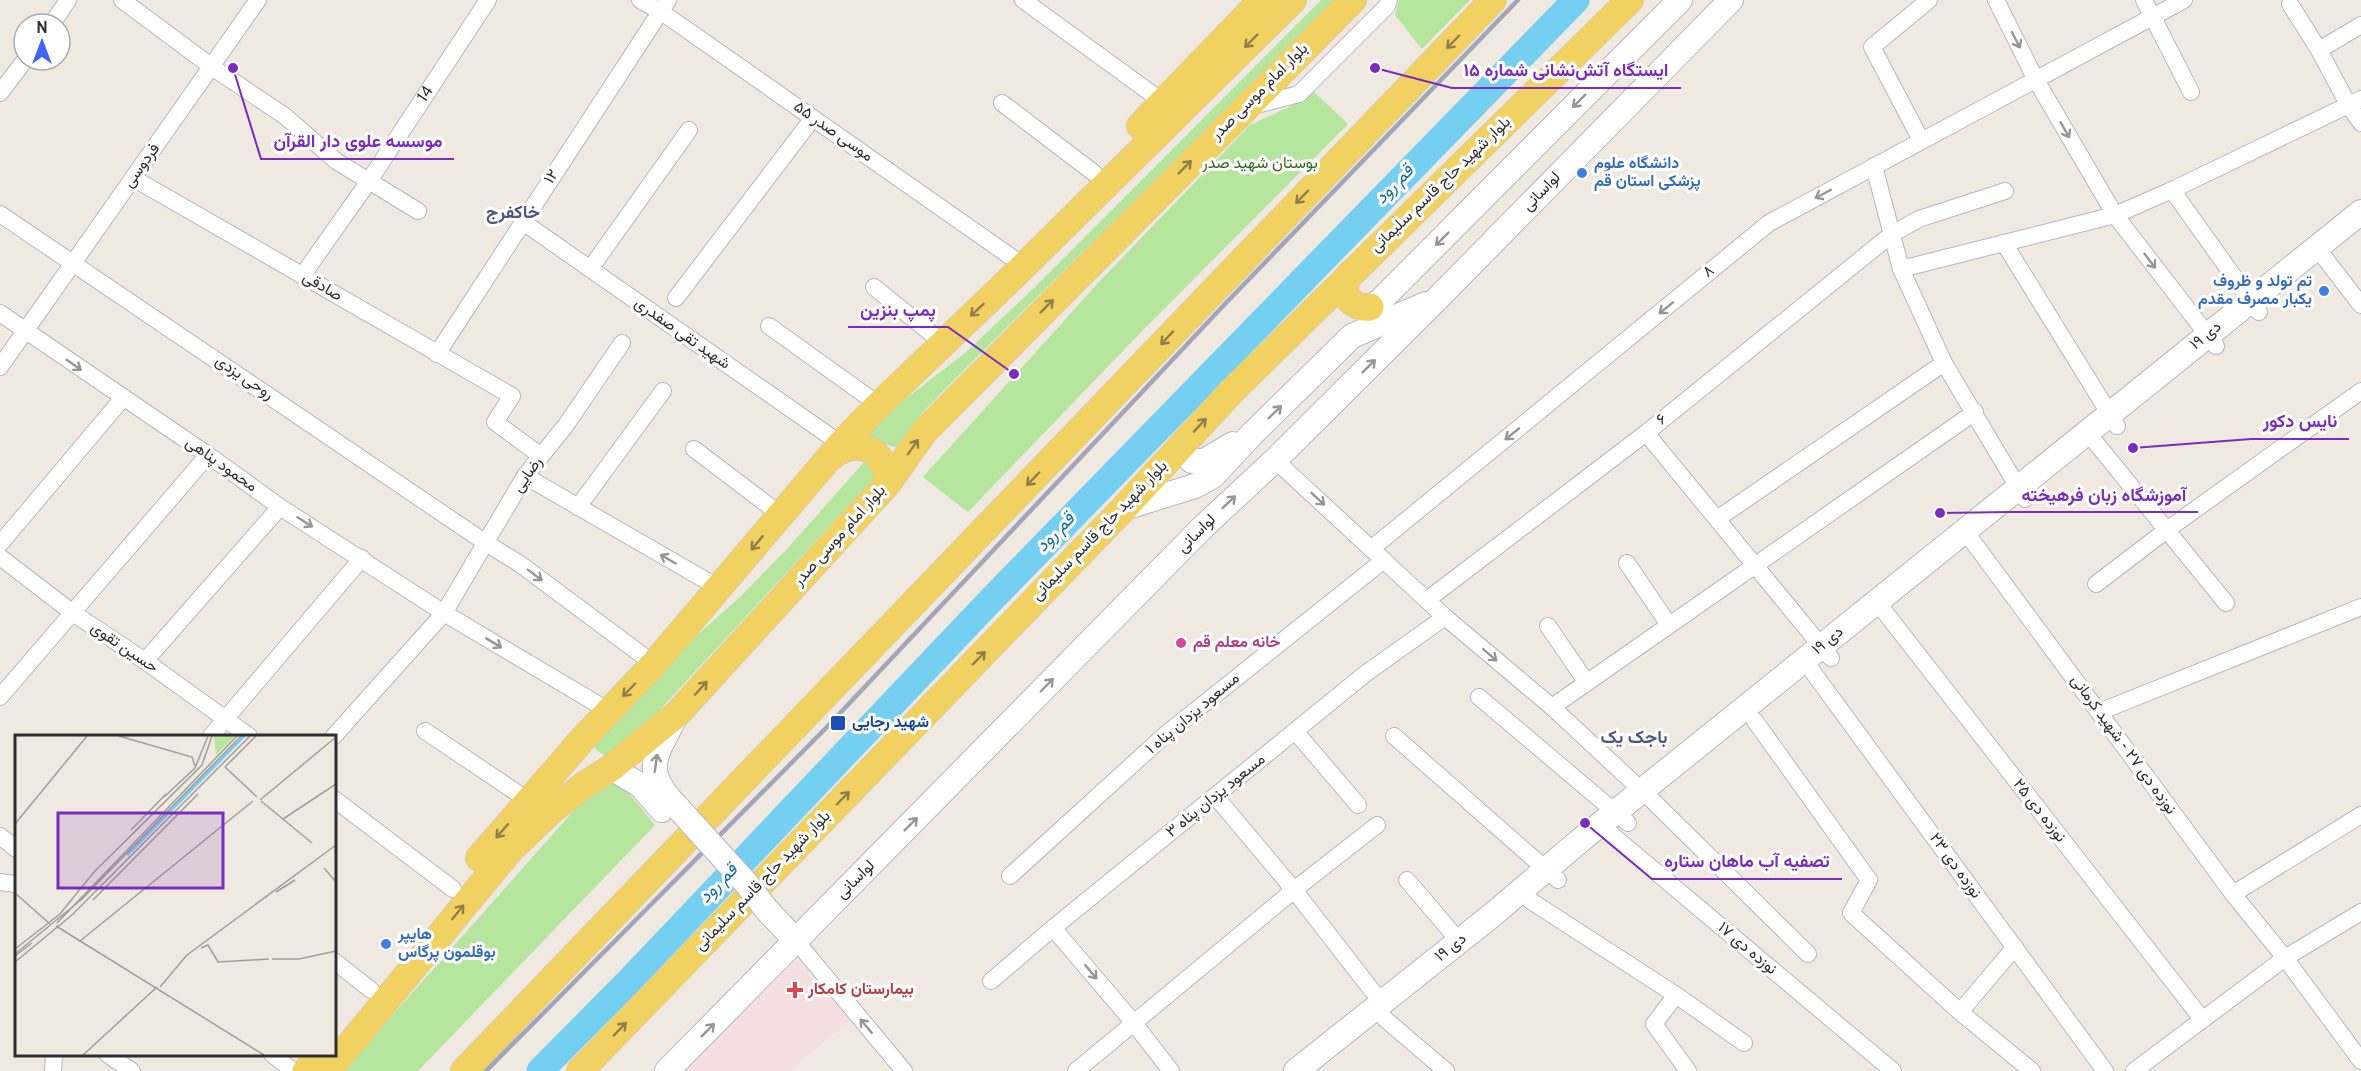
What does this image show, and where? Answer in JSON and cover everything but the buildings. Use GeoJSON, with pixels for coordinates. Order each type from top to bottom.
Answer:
{"type":"FeatureCollection","features":[{"type":"Feature","properties":{"kind":"main road"},"geometry":{"type":"LineString","coordinates":[[1024,266],[1094,173],[1262,0]]}},
{"type":"Feature","properties":{"kind":"main road"},"geometry":{"type":"LineString","coordinates":[[336,1034],[453,889],[582,740],[654,664],[836,451],[879,405],[1024,266],[1293,0]]}},
{"type":"Feature","properties":{"kind":"main road","name":"بلوار امام موسی صدر"},"geometry":{"type":"LineString","coordinates":[[328,1071],[511,849],[551,811],[584,785],[608,770],[678,713],[888,483],[924,432],[1353,0]]}},
{"type":"Feature","properties":{"kind":"main road"},"geometry":{"type":"LineString","coordinates":[[464,1071],[1493,0]]}},
{"type":"Feature","properties":{"kind":"main road","name":"بلوار شهید حاج قاسم سلیمانی"},"geometry":{"type":"LineString","coordinates":[[580,1071],[1124,507],[1231,392],[1630,0]]}},
{"type":"Feature","properties":{"kind":"main road"},"geometry":{"type":"LineString","coordinates":[[1351,273],[1345,284],[1347,296],[1354,305],[1370,307],[1380,301],[1680,0]]}},
{"type":"Feature","properties":{"kind":"main road","name":"لواسانی"},"geometry":{"type":"LineString","coordinates":[[666,1071],[780,924],[1275,460],[1731,0]]}},
{"type":"Feature","properties":{"kind":"main road"},"geometry":{"type":"LineString","coordinates":[[1624,55],[1654,80]]}},
{"type":"Feature","properties":{"kind":"main road","name":"۱۹ دی"},"geometry":{"type":"LineString","coordinates":[[1321,1071],[1381,1009],[1459,941],[1526,895],[1648,797],[2021,493],[2321,253],[2361,212]]}},
{"type":"Feature","properties":{"kind":"main road","name":"۱۹ دی"},"geometry":{"type":"LineString","coordinates":[[2321,253],[2361,229]]}},
{"type":"Feature","properties":{"kind":"main road"},"geometry":{"type":"LineString","coordinates":[[1124,507],[1195,486],[1213,476],[1253,433],[1352,336],[1437,299]]}},
{"type":"Feature","properties":{"kind":"main road"},"geometry":{"type":"LineString","coordinates":[[1179,448],[1192,461],[1203,461],[1253,433]]}},
{"type":"Feature","properties":{"kind":"main road"},"geometry":{"type":"LineString","coordinates":[[836,451],[854,446],[868,449],[880,457],[887,469],[888,483]]}},
{"type":"Feature","properties":{"kind":"main road","name":"۱۹ دی"},"geometry":{"type":"LineString","coordinates":[[1648,797],[1755,721],[1818,659]]}},
{"type":"Feature","properties":{"kind":"main road"},"geometry":{"type":"LineString","coordinates":[[674,814],[654,770],[657,754],[678,713]]}},
{"type":"Feature","properties":{"kind":"main road"},"geometry":{"type":"LineString","coordinates":[[582,740],[583,752],[587,760],[594,766],[640,785],[674,814],[746,884],[780,924]]}},
{"type":"Feature","properties":{"kind":"main road","name":"۱۹ دی"},"geometry":{"type":"LineString","coordinates":[[1296,1071],[1381,1009],[1502,928],[1526,895]]}},
{"type":"Feature","properties":{"kind":"main road"},"geometry":{"type":"LineString","coordinates":[[306,1071],[317,1056]]}},
{"type":"Feature","properties":{"kind":"street"},"geometry":{"type":"LineString","coordinates":[[122,0],[212,67],[285,117],[336,161],[418,211]]}},
{"type":"Feature","properties":{"kind":"street","name":"فردوسی"},"geometry":{"type":"LineString","coordinates":[[0,368],[258,0]]}},
{"type":"Feature","properties":{"kind":"street","name":"14"},"geometry":{"type":"LineString","coordinates":[[302,276],[369,181],[488,0]]}},
{"type":"Feature","properties":{"kind":"street","name":"موسی صدر ۵۵"},"geometry":{"type":"LineString","coordinates":[[640,0],[664,6],[813,117],[1024,266]]}},
{"type":"Feature","properties":{"kind":"street"},"geometry":{"type":"LineString","coordinates":[[1023,0],[1163,102]]}},
{"type":"Feature","properties":{"kind":"street"},"geometry":{"type":"LineString","coordinates":[[1244,108],[1299,94],[1387,6],[1389,0]]}},
{"type":"Feature","properties":{"kind":"street"},"geometry":{"type":"LineString","coordinates":[[1921,140],[1872,47],[1929,0]]}},
{"type":"Feature","properties":{"kind":"street"},"geometry":{"type":"LineString","coordinates":[[1996,0],[2036,80],[2115,215],[2211,341]]}},
{"type":"Feature","properties":{"kind":"street"},"geometry":{"type":"LineString","coordinates":[[2144,0],[2191,92]]}},
{"type":"Feature","properties":{"kind":"street","name":"۸"},"geometry":{"type":"LineString","coordinates":[[1378,555],[1557,397],[1769,223],[2184,0]]}},
{"type":"Feature","properties":{"kind":"street"},"geometry":{"type":"LineString","coordinates":[[2290,4],[2355,103],[2361,123]]}},
{"type":"Feature","properties":{"kind":"street","name":"۱۲"},"geometry":{"type":"LineString","coordinates":[[437,354],[664,6]]}},
{"type":"Feature","properties":{"kind":"street"},"geometry":{"type":"LineString","coordinates":[[2319,51],[2361,25]]}},
{"type":"Feature","properties":{"kind":"street"},"geometry":{"type":"LineString","coordinates":[[0,93],[16,72]]}},
{"type":"Feature","properties":{"kind":"street"},"geometry":{"type":"LineString","coordinates":[[1002,103],[1094,173]]}},
{"type":"Feature","properties":{"kind":"street"},"geometry":{"type":"LineString","coordinates":[[1901,269],[2115,215],[2355,103]]}},
{"type":"Feature","properties":{"kind":"street"},"geometry":{"type":"LineString","coordinates":[[676,298],[813,117]]}},
{"type":"Feature","properties":{"kind":"street"},"geometry":{"type":"LineString","coordinates":[[590,269],[689,130]]}},
{"type":"Feature","properties":{"kind":"street"},"geometry":{"type":"LineString","coordinates":[[1874,166],[1901,269],[1944,363],[2021,493]]}},
{"type":"Feature","properties":{"kind":"street","name":"صادقی"},"geometry":{"type":"LineString","coordinates":[[133,178],[512,396],[495,422],[542,456]]}},
{"type":"Feature","properties":{"kind":"street"},"geometry":{"type":"LineString","coordinates":[[2172,190],[2255,306]]}},
{"type":"Feature","properties":{"kind":"street","name":"۶"},"geometry":{"type":"LineString","coordinates":[[1427,600],[1646,433],[1892,234],[1919,219],[2005,191]]}},
{"type":"Feature","properties":{"kind":"street","name":"روحی یزدی"},"geometry":{"type":"LineString","coordinates":[[0,214],[520,564],[654,664]]}},
{"type":"Feature","properties":{"kind":"street","name":"شهید تقی صفدری"},"geometry":{"type":"LineString","coordinates":[[523,222],[836,451]]}},
{"type":"Feature","properties":{"kind":"street"},"geometry":{"type":"LineString","coordinates":[[2004,243],[2113,421]]}},
{"type":"Feature","properties":{"kind":"street"},"geometry":{"type":"LineString","coordinates":[[2321,253],[2361,305]]}},
{"type":"Feature","properties":{"kind":"street"},"geometry":{"type":"LineString","coordinates":[[874,287],[942,343]]}},
{"type":"Feature","properties":{"kind":"street","name":"محمود پناهی"},"geometry":{"type":"LineString","coordinates":[[0,314],[208,455],[280,507],[444,613],[609,711]]}},
{"type":"Feature","properties":{"kind":"street"},"geometry":{"type":"LineString","coordinates":[[769,326],[879,405]]}},
{"type":"Feature","properties":{"kind":"street","name":"رضایی"},"geometry":{"type":"LineString","coordinates":[[335,735],[444,613],[525,476],[566,425],[621,343]]}},
{"type":"Feature","properties":{"kind":"street"},"geometry":{"type":"LineString","coordinates":[[1717,519],[1944,363]]}},
{"type":"Feature","properties":{"kind":"street"},"geometry":{"type":"LineString","coordinates":[[578,507],[663,391]]}},
{"type":"Feature","properties":{"kind":"street"},"geometry":{"type":"LineString","coordinates":[[2096,584],[2361,391]]}},
{"type":"Feature","properties":{"kind":"street"},"geometry":{"type":"LineString","coordinates":[[0,543],[123,398]]}},
{"type":"Feature","properties":{"kind":"street"},"geometry":{"type":"LineString","coordinates":[[1552,707],[1975,412]]}},
{"type":"Feature","properties":{"kind":"street","name":"نوزده دی ۲۳"},"geometry":{"type":"LineString","coordinates":[[1646,433],[1754,564],[2014,948],[2105,1071]]}},
{"type":"Feature","properties":{"kind":"street"},"geometry":{"type":"LineString","coordinates":[[2092,438],[2226,603]]}},
{"type":"Feature","properties":{"kind":"street"},"geometry":{"type":"LineString","coordinates":[[694,449],[781,515]]}},
{"type":"Feature","properties":{"kind":"street"},"geometry":{"type":"LineString","coordinates":[[0,697],[208,455]]}},
{"type":"Feature","properties":{"kind":"street"},"geometry":{"type":"LineString","coordinates":[[1275,460],[1445,617],[1552,707],[1648,797],[1808,954]]}},
{"type":"Feature","properties":{"kind":"street"},"geometry":{"type":"LineString","coordinates":[[525,476],[719,588]]}},
{"type":"Feature","properties":{"kind":"street"},"geometry":{"type":"LineString","coordinates":[[145,662],[280,507]]}},
{"type":"Feature","properties":{"kind":"street","name":"نوزده دی ۲۷ - شهید کرمانی"},"geometry":{"type":"LineString","coordinates":[[1969,537],[2233,894],[2361,1061]]}},
{"type":"Feature","properties":{"kind":"street","name":"۱ مسعود یزدان پناه"},"geometry":{"type":"LineString","coordinates":[[1010,876],[1166,734],[1378,555]]}},
{"type":"Feature","properties":{"kind":"street","name":"حسین تقوی"},"geometry":{"type":"LineString","coordinates":[[0,556],[73,613],[248,735]]}},
{"type":"Feature","properties":{"kind":"street"},"geometry":{"type":"LineString","coordinates":[[212,735],[362,558]]}},
{"type":"Feature","properties":{"kind":"street"},"geometry":{"type":"LineString","coordinates":[[1627,563],[1669,625]]}},
{"type":"Feature","properties":{"kind":"street"},"geometry":{"type":"LineString","coordinates":[[2099,712],[2361,607]]}},
{"type":"Feature","properties":{"kind":"street","name":"نوزده دی ۲۵"},"geometry":{"type":"LineString","coordinates":[[1881,608],[2202,1019]]}},
{"type":"Feature","properties":{"kind":"street","name":"۳ مسعود یزدان پناه"},"geometry":{"type":"LineString","coordinates":[[991,981],[1295,731],[1365,675],[1445,617]]}},
{"type":"Feature","properties":{"kind":"street"},"geometry":{"type":"LineString","coordinates":[[1548,626],[1587,683]]}},
{"type":"Feature","properties":{"kind":"street","name":"نوزده دی ۱۷"},"geometry":{"type":"LineString","coordinates":[[1479,697],[1614,824],[1893,1071]]}},
{"type":"Feature","properties":{"kind":"street"},"geometry":{"type":"LineString","coordinates":[[1755,721],[1869,880],[1851,913],[1960,1012],[2032,1071]]}},
{"type":"Feature","properties":{"kind":"street"},"geometry":{"type":"LineString","coordinates":[[425,731],[529,801]]}},
{"type":"Feature","properties":{"kind":"street"},"geometry":{"type":"LineString","coordinates":[[1295,731],[1358,805]]}},
{"type":"Feature","properties":{"kind":"street"},"geometry":{"type":"LineString","coordinates":[[1394,736],[1552,874]]}},
{"type":"Feature","properties":{"kind":"street"},"geometry":{"type":"LineString","coordinates":[[1216,797],[1294,890],[1381,1009],[1446,1071]]}},
{"type":"Feature","properties":{"kind":"street"},"geometry":{"type":"LineString","coordinates":[[336,801],[453,889]]}},
{"type":"Feature","properties":{"kind":"street"},"geometry":{"type":"LineString","coordinates":[[2233,894],[2361,815]]}},
{"type":"Feature","properties":{"kind":"street"},"geometry":{"type":"LineString","coordinates":[[1076,1071],[1294,890],[1377,825]]}},
{"type":"Feature","properties":{"kind":"street"},"geometry":{"type":"LineString","coordinates":[[0,836],[15,848]]}},
{"type":"Feature","properties":{"kind":"street"},"geometry":{"type":"LineString","coordinates":[[1407,880],[1459,941]]}},
{"type":"Feature","properties":{"kind":"street"},"geometry":{"type":"LineString","coordinates":[[0,882],[15,884]]}},
{"type":"Feature","properties":{"kind":"street"},"geometry":{"type":"LineString","coordinates":[[1526,895],[1744,1043]]}},
{"type":"Feature","properties":{"kind":"street"},"geometry":{"type":"LineString","coordinates":[[2134,1071],[2284,958],[2361,912]]}},
{"type":"Feature","properties":{"kind":"street"},"geometry":{"type":"LineString","coordinates":[[780,924],[898,1069]]}},
{"type":"Feature","properties":{"kind":"street"},"geometry":{"type":"LineString","coordinates":[[1053,928],[1133,1022],[1171,1071]]}},
{"type":"Feature","properties":{"kind":"street"},"geometry":{"type":"LineString","coordinates":[[1960,1012],[2014,948]]}},
{"type":"Feature","properties":{"kind":"street"},"geometry":{"type":"LineString","coordinates":[[336,963],[371,990]]}},
{"type":"Feature","properties":{"kind":"street"},"geometry":{"type":"LineString","coordinates":[[1676,995],[1654,1024],[1688,1071]]}},
{"type":"Feature","properties":{"kind":"street"},"geometry":{"type":"LineString","coordinates":[[53,1071],[54,1056]]}},
{"type":"Feature","properties":{"kind":"street"},"geometry":{"type":"LineString","coordinates":[[110,1056],[132,1071]]}},
{"type":"Feature","properties":{"kind":"street"},"geometry":{"type":"LineString","coordinates":[[274,1056],[293,1071]]}},
{"type":"Feature","properties":{"kind":"shaded area","name":"بیمارستان کامکار"},"geometry":{"type":"Polygon","coordinates":[[[797,959],[850,1020],[789,1071],[683,1071],[797,959]]]}},
{"type":"Feature","properties":{"kind":"green space"},"geometry":{"type":"Polygon","coordinates":[[[1321,0],[1337,0],[971,363],[922,413],[897,447],[860,439],[908,397],[965,353],[1035,287],[1321,0]]]}},
{"type":"Feature","properties":{"kind":"green space"},"geometry":{"type":"Polygon","coordinates":[[[1399,0],[1470,0],[1422,49],[1395,15],[1399,0]]]}},
{"type":"Feature","properties":{"kind":"green space","name":"بوستان شهید صدر"},"geometry":{"type":"Polygon","coordinates":[[[1314,92],[1348,124],[1146,327],[968,512],[923,477],[1099,282],[1250,125],[1302,101],[1314,92]]]}},
{"type":"Feature","properties":{"kind":"green space"},"geometry":{"type":"Polygon","coordinates":[[[865,461],[869,462],[874,478],[643,728],[607,757],[595,749],[595,741],[663,665],[739,598],[787,549],[865,461]]]}},
{"type":"Feature","properties":{"kind":"green space"},"geometry":{"type":"Polygon","coordinates":[[[617,779],[655,825],[418,1071],[343,1071],[584,799],[617,779]]]}},
{"type":"Feature","properties":{"kind":"waterway","name":"قم رود"},"geometry":{"type":"LineString","coordinates":[[540,1071],[631,979],[991,600],[1576,0]]}},
{"type":"Feature","properties":{"kind":"railway"},"geometry":{"type":"LineString","coordinates":[[486,1071],[827,727],[1224,305],[1518,0]]}},
{"type":"Feature","properties":{"kind":"place","name":"موسسه علوی دار القرآن"},"geometry":{"type":"Point","coordinates":[233,68]}},
{"type":"Feature","properties":{"kind":"place","name":"ایستگاه آتش‌نشانی شماره ۱۵"},"geometry":{"type":"Point","coordinates":[1375,68]}},
{"type":"Feature","properties":{"kind":"place","name":"دانشگاه علوم پزشکی استان قم"},"geometry":{"type":"Point","coordinates":[1582,173]}},
{"type":"Feature","properties":{"kind":"place","name":"تم تولد و ظروف یکبار مصرف مقدم"},"geometry":{"type":"Point","coordinates":[2324,291]}},
{"type":"Feature","properties":{"kind":"place","name":"پمپ بنزین"},"geometry":{"type":"Point","coordinates":[1014,374]}},
{"type":"Feature","properties":{"kind":"place","name":"نایس دکور"},"geometry":{"type":"Point","coordinates":[2133,448]}},
{"type":"Feature","properties":{"kind":"place","name":"آموزشگاه زبان فرهیخته"},"geometry":{"type":"Point","coordinates":[1940,513]}},
{"type":"Feature","properties":{"kind":"place","name":"خانه معلم قم"},"geometry":{"type":"Point","coordinates":[1181,643]}},
{"type":"Feature","properties":{"kind":"place","name":"شهید رجایی"},"geometry":{"type":"Point","coordinates":[838,723]}},
{"type":"Feature","properties":{"kind":"place","name":"تصفیه آب ماهان ستاره"},"geometry":{"type":"Point","coordinates":[1585,823]}},
{"type":"Feature","properties":{"kind":"place","name":"هایپر بوقلمون پرگاس"},"geometry":{"type":"Point","coordinates":[386,944]}},
{"type":"Feature","properties":{"kind":"place","name":"بیمارستان کامکار"},"geometry":{"type":"Point","coordinates":[795,990]}},
{"type":"Feature","properties":{"kind":"district","name":"خاکفرج"},"geometry":{"type":"Point","coordinates":[513,213]}},
{"type":"Feature","properties":{"kind":"district","name":"باجک یک"},"geometry":{"type":"Point","coordinates":[1634,738]}}]}
